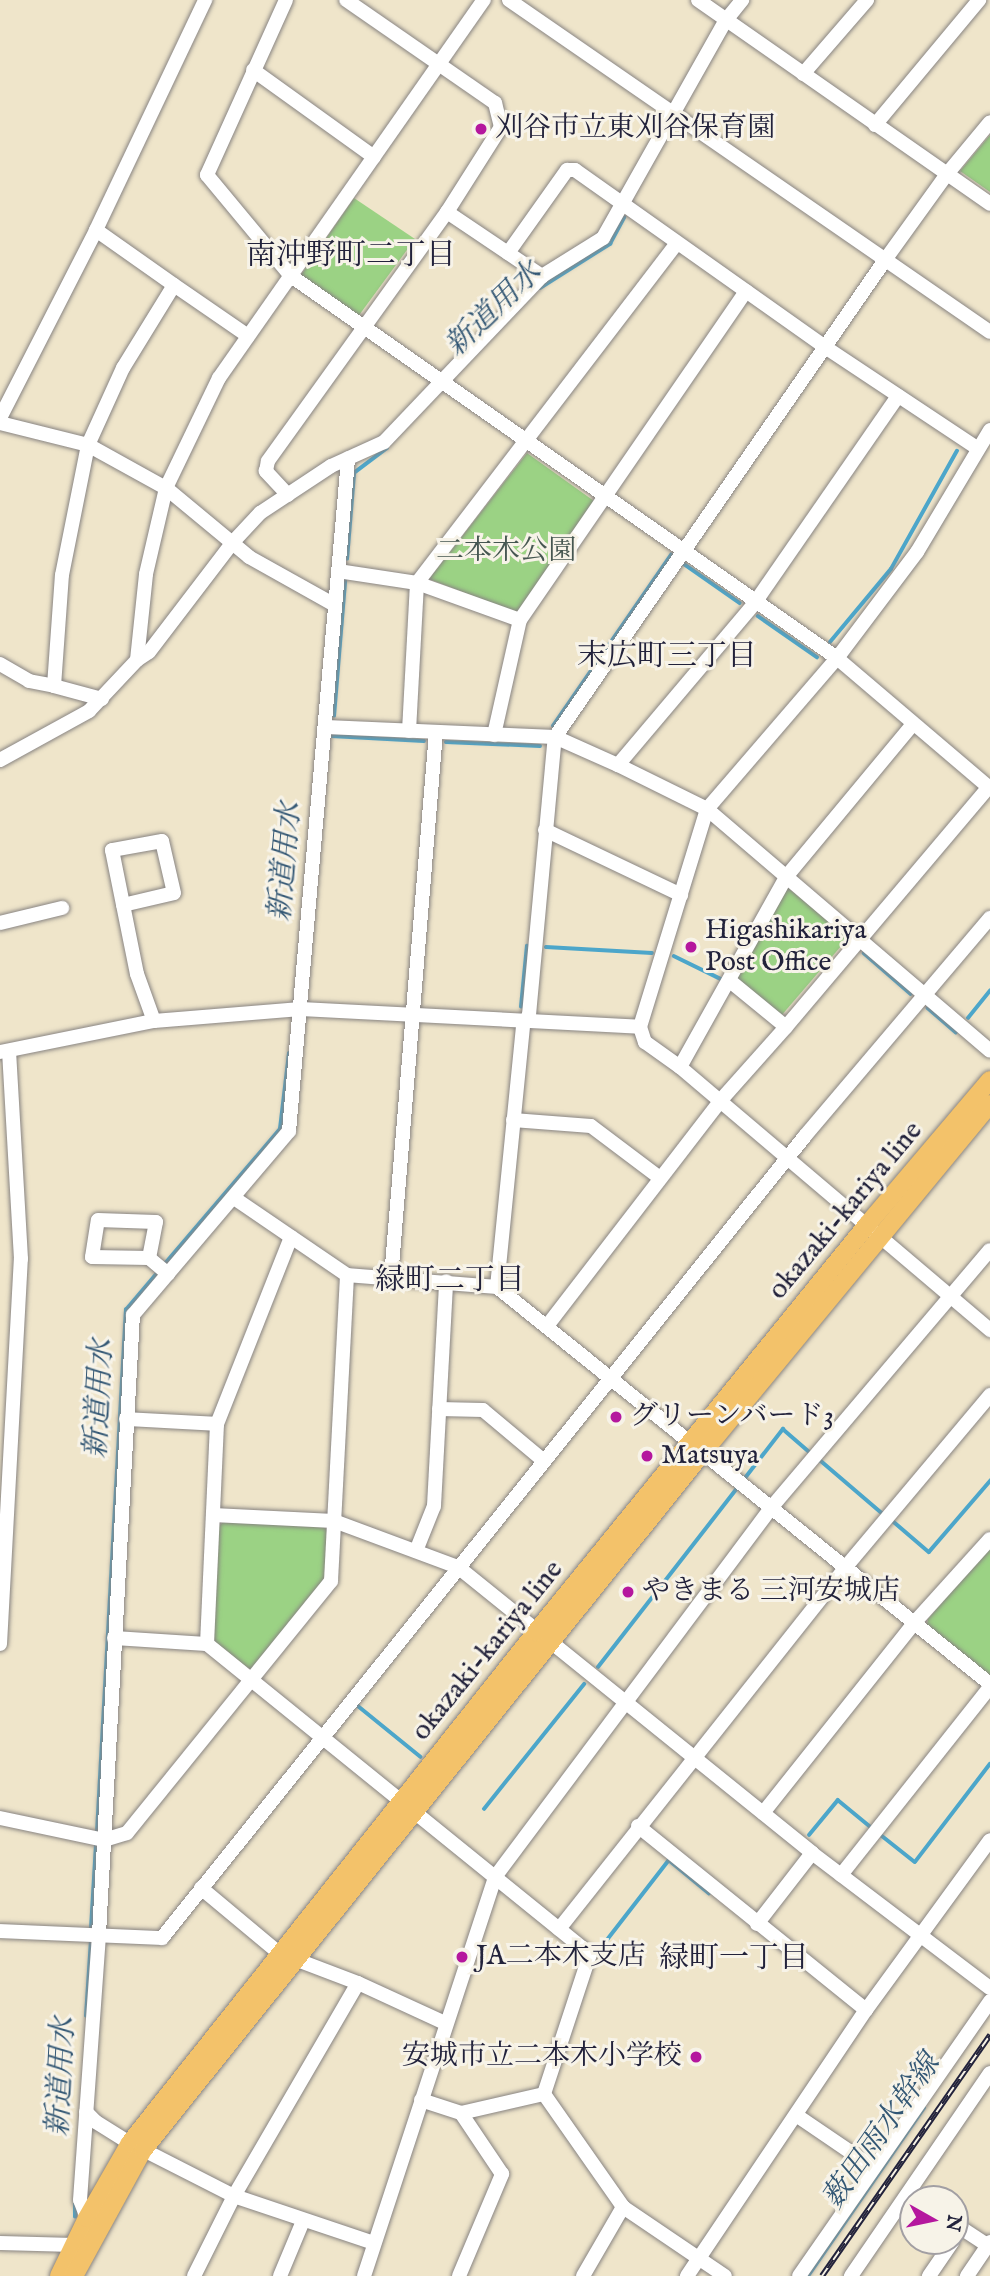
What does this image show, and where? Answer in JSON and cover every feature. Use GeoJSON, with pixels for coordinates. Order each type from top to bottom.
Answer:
{"type":"FeatureCollection","features":[{"type":"Feature","properties":{"kind":"main road","name":"okazaki-kariya line"},"geometry":{"type":"LineString","coordinates":[[59,2276],[87,2218],[136,2146],[286,1956],[873,1230],[990,1080]]}},
{"type":"Feature","properties":{"kind":"main road","name":"okazaki-kariya line"},"geometry":{"type":"LineString","coordinates":[[873,1230],[990,1104]]}},
{"type":"Feature","properties":{"kind":"main road","name":"okazaki-kariya line"},"geometry":{"type":"LineString","coordinates":[[74,2276],[136,2146]]}},
{"type":"Feature","properties":{"kind":"street"},"geometry":{"type":"LineString","coordinates":[[205,0],[96,230],[0,420],[88,445],[166,488],[249,557],[335,604]]}},
{"type":"Feature","properties":{"kind":"street"},"geometry":{"type":"LineString","coordinates":[[286,0],[207,175],[291,276],[682,550],[754,604],[836,658],[989,788],[720,1101],[547,1326]]}},
{"type":"Feature","properties":{"kind":"street"},"geometry":{"type":"LineString","coordinates":[[288,495],[266,471],[268,461],[447,212],[501,127],[495,103],[346,0]]}},
{"type":"Feature","properties":{"kind":"street"},"geometry":{"type":"LineString","coordinates":[[137,660],[146,574],[166,488],[219,378],[484,0]]}},
{"type":"Feature","properties":{"kind":"street"},"geometry":{"type":"LineString","coordinates":[[509,0],[990,332]]}},
{"type":"Feature","properties":{"kind":"street"},"geometry":{"type":"LineString","coordinates":[[698,0],[990,204]]}},
{"type":"Feature","properties":{"kind":"street"},"geometry":{"type":"LineString","coordinates":[[0,760],[89,710],[102,699],[137,660],[149,652],[233,542],[260,513],[331,466],[384,442],[542,276],[603,238],[726,20],[742,0]]}},
{"type":"Feature","properties":{"kind":"street"},"geometry":{"type":"LineString","coordinates":[[803,74],[867,0]]}},
{"type":"Feature","properties":{"kind":"street"},"geometry":{"type":"LineString","coordinates":[[875,125],[979,0]]}},
{"type":"Feature","properties":{"kind":"street"},"geometry":{"type":"LineString","coordinates":[[253,70],[374,157]]}},
{"type":"Feature","properties":{"kind":"street"},"geometry":{"type":"LineString","coordinates":[[497,1287],[555,737],[885,260],[947,174],[990,122]]}},
{"type":"Feature","properties":{"kind":"street"},"geometry":{"type":"LineString","coordinates":[[508,253],[567,170],[575,170],[825,347],[977,448]]}},
{"type":"Feature","properties":{"kind":"street"},"geometry":{"type":"LineString","coordinates":[[447,212],[542,276]]}},
{"type":"Feature","properties":{"kind":"street"},"geometry":{"type":"LineString","coordinates":[[96,230],[248,335]]}},
{"type":"Feature","properties":{"kind":"street"},"geometry":{"type":"LineString","coordinates":[[410,731],[417,583],[677,243]]}},
{"type":"Feature","properties":{"kind":"street"},"geometry":{"type":"LineString","coordinates":[[55,686],[62,575],[88,445],[123,368],[174,285]]}},
{"type":"Feature","properties":{"kind":"street"},"geometry":{"type":"LineString","coordinates":[[494,734],[520,620],[746,291]]}},
{"type":"Feature","properties":{"kind":"street"},"geometry":{"type":"LineString","coordinates":[[618,765],[754,604],[898,396]]}},
{"type":"Feature","properties":{"kind":"street"},"geometry":{"type":"LineString","coordinates":[[990,430],[917,552],[836,658],[707,809],[640,1027],[645,1042],[680,1067],[990,1330]]}},
{"type":"Feature","properties":{"kind":"street"},"geometry":{"type":"LineString","coordinates":[[87,2218],[80,2200],[99,1934],[133,1315],[160,1267],[234,1198],[289,1131],[348,459]]}},
{"type":"Feature","properties":{"kind":"street"},"geometry":{"type":"LineString","coordinates":[[338,570],[371,572],[417,583],[520,620]]}},
{"type":"Feature","properties":{"kind":"street"},"geometry":{"type":"LineString","coordinates":[[0,664],[29,681],[102,699]]}},
{"type":"Feature","properties":{"kind":"street"},"geometry":{"type":"LineString","coordinates":[[680,1067],[786,877],[913,724]]}},
{"type":"Feature","properties":{"kind":"street"},"geometry":{"type":"LineString","coordinates":[[326,727],[555,737],[618,765],[707,809],[990,1051]]}},
{"type":"Feature","properties":{"kind":"street"},"geometry":{"type":"LineString","coordinates":[[391,1278],[436,732]]}},
{"type":"Feature","properties":{"kind":"street"},"geometry":{"type":"LineString","coordinates":[[545,830],[681,895]]}},
{"type":"Feature","properties":{"kind":"street"},"geometry":{"type":"LineString","coordinates":[[123,905],[174,893],[162,841],[112,850],[123,905],[137,974],[154,1021]]}},
{"type":"Feature","properties":{"kind":"street"},"geometry":{"type":"LineString","coordinates":[[0,922],[62,908]]}},
{"type":"Feature","properties":{"kind":"street"},"geometry":{"type":"LineString","coordinates":[[0,1931],[162,1938],[787,1158],[990,918]]}},
{"type":"Feature","properties":{"kind":"street"},"geometry":{"type":"LineString","coordinates":[[730,981],[786,1027]]}},
{"type":"Feature","properties":{"kind":"street"},"geometry":{"type":"LineString","coordinates":[[0,1644],[3,1517],[21,1259],[4,1051],[154,1021],[301,1009],[640,1027]]}},
{"type":"Feature","properties":{"kind":"street"},"geometry":{"type":"LineString","coordinates":[[513,1120],[591,1126],[660,1178]]}},
{"type":"Feature","properties":{"kind":"street"},"geometry":{"type":"LineString","coordinates":[[234,1198],[347,1275],[497,1287],[698,1446],[990,1686],[841,1875]]}},
{"type":"Feature","properties":{"kind":"street"},"geometry":{"type":"LineString","coordinates":[[98,1220],[156,1222],[160,1267],[92,1257],[98,1220]]}},
{"type":"Feature","properties":{"kind":"street"},"geometry":{"type":"LineString","coordinates":[[207,1644],[217,1424],[291,1237]]}},
{"type":"Feature","properties":{"kind":"street"},"geometry":{"type":"LineString","coordinates":[[363,2276],[495,1877],[772,1508],[990,1250]]}},
{"type":"Feature","properties":{"kind":"street"},"geometry":{"type":"LineString","coordinates":[[0,1818],[104,1840],[127,1833],[331,1581],[347,1275]]}},
{"type":"Feature","properties":{"kind":"street"},"geometry":{"type":"LineString","coordinates":[[416,1551],[433,1506],[446,1281]]}},
{"type":"Feature","properties":{"kind":"street"},"geometry":{"type":"LineString","coordinates":[[559,1929],[845,1568],[990,1395]]}},
{"type":"Feature","properties":{"kind":"street"},"geometry":{"type":"LineString","coordinates":[[439,1409],[483,1410],[544,1461]]}},
{"type":"Feature","properties":{"kind":"street"},"geometry":{"type":"LineString","coordinates":[[127,1419],[217,1424]]}},
{"type":"Feature","properties":{"kind":"street"},"geometry":{"type":"LineString","coordinates":[[213,1515],[334,1521],[458,1567],[693,1759],[918,1936],[990,1988]]}},
{"type":"Feature","properties":{"kind":"street"},"geometry":{"type":"LineString","coordinates":[[763,1813],[914,1623],[990,1539]]}},
{"type":"Feature","properties":{"kind":"street"},"geometry":{"type":"LineString","coordinates":[[114,1638],[207,1644],[590,1954],[544,2094]]}},
{"type":"Feature","properties":{"kind":"street"},"geometry":{"type":"LineString","coordinates":[[638,1826],[866,2010]]}},
{"type":"Feature","properties":{"kind":"street"},"geometry":{"type":"LineString","coordinates":[[687,2276],[866,2010],[990,1840]]}},
{"type":"Feature","properties":{"kind":"street"},"geometry":{"type":"LineString","coordinates":[[757,1924],[812,1853]]}},
{"type":"Feature","properties":{"kind":"street"},"geometry":{"type":"LineString","coordinates":[[201,1888],[286,1956],[358,1983],[445,2023]]}},
{"type":"Feature","properties":{"kind":"street"},"geometry":{"type":"LineString","coordinates":[[194,2276],[233,2196],[358,1983]]}},
{"type":"Feature","properties":{"kind":"street"},"geometry":{"type":"LineString","coordinates":[[799,2276],[990,2001]]}},
{"type":"Feature","properties":{"kind":"street"},"geometry":{"type":"LineString","coordinates":[[919,2185],[990,2073]]}},
{"type":"Feature","properties":{"kind":"street"},"geometry":{"type":"LineString","coordinates":[[421,2100],[461,2113],[544,2094]]}},
{"type":"Feature","properties":{"kind":"street"},"geometry":{"type":"LineString","coordinates":[[544,2094],[623,2207],[725,2276]]}},
{"type":"Feature","properties":{"kind":"street"},"geometry":{"type":"LineString","coordinates":[[86,2112],[96,2122],[136,2146],[233,2196],[374,2244]]}},
{"type":"Feature","properties":{"kind":"street"},"geometry":{"type":"LineString","coordinates":[[459,2276],[502,2174],[461,2113]]}},
{"type":"Feature","properties":{"kind":"street"},"geometry":{"type":"LineString","coordinates":[[796,2115],[874,2168]]}},
{"type":"Feature","properties":{"kind":"street"},"geometry":{"type":"LineString","coordinates":[[583,2276],[623,2207]]}},
{"type":"Feature","properties":{"kind":"street"},"geometry":{"type":"LineString","coordinates":[[851,2276],[899,2213]]}},
{"type":"Feature","properties":{"kind":"street"},"geometry":{"type":"LineString","coordinates":[[280,2276],[303,2221]]}},
{"type":"Feature","properties":{"kind":"street"},"geometry":{"type":"LineString","coordinates":[[967,2276],[989,2245],[969,2238]]}},
{"type":"Feature","properties":{"kind":"street"},"geometry":{"type":"LineString","coordinates":[[0,2243],[74,2245]]}},
{"type":"Feature","properties":{"kind":"street"},"geometry":{"type":"LineString","coordinates":[[929,2276],[942,2255]]}},
{"type":"Feature","properties":{"kind":"green space"},"geometry":{"type":"Polygon","coordinates":[[[990,135],[990,192],[960,171],[990,135]]]}},
{"type":"Feature","properties":{"kind":"green space"},"geometry":{"type":"Polygon","coordinates":[[[354,198],[415,239],[357,318],[301,275],[354,198]]]}},
{"type":"Feature","properties":{"kind":"green space","name":"二本木公園"},"geometry":{"type":"Polygon","coordinates":[[[527,453],[594,501],[517,613],[429,579],[527,453]]]}},
{"type":"Feature","properties":{"kind":"green space"},"geometry":{"type":"Polygon","coordinates":[[[787,887],[848,938],[781,1016],[737,979],[787,887]]]}},
{"type":"Feature","properties":{"kind":"green space"},"geometry":{"type":"Polygon","coordinates":[[[223,1522],[324,1527],[328,1531],[326,1579],[255,1668],[248,1669],[215,1644],[213,1638],[219,1526],[223,1522]]]}},
{"type":"Feature","properties":{"kind":"green space"},"geometry":{"type":"Polygon","coordinates":[[[990,1547],[990,1675],[987,1675],[927,1625],[928,1619],[990,1547]]]}},
{"type":"Feature","properties":{"kind":"waterway","name":"新道用水"},"geometry":{"type":"LineString","coordinates":[[540,288],[610,244],[624,218]]}},
{"type":"Feature","properties":{"kind":"waterway","name":"新道用水"},"geometry":{"type":"LineString","coordinates":[[347,559],[354,473],[387,448]]}},
{"type":"Feature","properties":{"kind":"waterway"},"geometry":{"type":"LineString","coordinates":[[830,642],[891,569],[957,451]]}},
{"type":"Feature","properties":{"kind":"waterway"},"geometry":{"type":"LineString","coordinates":[[553,726],[671,555]]}},
{"type":"Feature","properties":{"kind":"waterway"},"geometry":{"type":"LineString","coordinates":[[684,564],[740,603]]}},
{"type":"Feature","properties":{"kind":"waterway","name":"新道用水"},"geometry":{"type":"LineString","coordinates":[[334,716],[345,581]]}},
{"type":"Feature","properties":{"kind":"waterway"},"geometry":{"type":"LineString","coordinates":[[758,616],[817,657]]}},
{"type":"Feature","properties":{"kind":"waterway"},"geometry":{"type":"LineString","coordinates":[[332,736],[424,741]]}},
{"type":"Feature","properties":{"kind":"waterway"},"geometry":{"type":"LineString","coordinates":[[446,742],[540,746]]}},
{"type":"Feature","properties":{"kind":"waterway"},"geometry":{"type":"LineString","coordinates":[[521,1007],[527,946]]}},
{"type":"Feature","properties":{"kind":"waterway"},"geometry":{"type":"LineString","coordinates":[[546,947],[652,953]]}},
{"type":"Feature","properties":{"kind":"waterway"},"geometry":{"type":"LineString","coordinates":[[864,953],[911,994]]}},
{"type":"Feature","properties":{"kind":"waterway"},"geometry":{"type":"LineString","coordinates":[[674,956],[723,980]]}},
{"type":"Feature","properties":{"kind":"waterway"},"geometry":{"type":"LineString","coordinates":[[968,1018],[990,991]]}},
{"type":"Feature","properties":{"kind":"waterway"},"geometry":{"type":"LineString","coordinates":[[928,1008],[956,1032]]}},
{"type":"Feature","properties":{"kind":"waterway","name":"新道用水"},"geometry":{"type":"LineString","coordinates":[[164,1265],[280,1129],[289,1054]]}},
{"type":"Feature","properties":{"kind":"waterway","name":"新道用水"},"geometry":{"type":"LineString","coordinates":[[97,1833],[126,1310],[159,1271]]}},
{"type":"Feature","properties":{"kind":"waterway"},"geometry":{"type":"LineString","coordinates":[[745,1478],[783,1429],[811,1453]]}},
{"type":"Feature","properties":{"kind":"waterway"},"geometry":{"type":"LineString","coordinates":[[820,1460],[883,1514]]}},
{"type":"Feature","properties":{"kind":"waterway"},"geometry":{"type":"LineString","coordinates":[[894,1522],[929,1552],[990,1481]]}},
{"type":"Feature","properties":{"kind":"waterway"},"geometry":{"type":"LineString","coordinates":[[598,1667],[738,1487]]}},
{"type":"Feature","properties":{"kind":"waterway"},"geometry":{"type":"LineString","coordinates":[[484,1809],[584,1684]]}},
{"type":"Feature","properties":{"kind":"waterway"},"geometry":{"type":"LineString","coordinates":[[357,1705],[421,1757]]}},
{"type":"Feature","properties":{"kind":"waterway"},"geometry":{"type":"LineString","coordinates":[[881,1835],[915,1862],[990,1764]]}},
{"type":"Feature","properties":{"kind":"waterway"},"geometry":{"type":"LineString","coordinates":[[809,1835],[838,1800],[872,1828]]}},
{"type":"Feature","properties":{"kind":"waterway","name":"新道用水"},"geometry":{"type":"LineString","coordinates":[[91,1929],[96,1844]]}},
{"type":"Feature","properties":{"kind":"waterway"},"geometry":{"type":"LineString","coordinates":[[596,1954],[669,1860],[709,1893]]}},
{"type":"Feature","properties":{"kind":"waterway","name":"新道用水"},"geometry":{"type":"LineString","coordinates":[[86,2016],[91,1940]]}},
{"type":"Feature","properties":{"kind":"waterway","name":"薮田雨水幹線"},"geometry":{"type":"LineString","coordinates":[[808,2276],[924,2108]]}},
{"type":"Feature","properties":{"kind":"waterway","name":"新道用水"},"geometry":{"type":"LineString","coordinates":[[75,2205],[75,2217]]}},
{"type":"Feature","properties":{"kind":"railway"},"geometry":{"type":"LineString","coordinates":[[822,2276],[990,2035]]}},
{"type":"Feature","properties":{"kind":"place","name":"刈谷市立東刈谷保育園"},"geometry":{"type":"Point","coordinates":[481,129]}},
{"type":"Feature","properties":{"kind":"place","name":"Higashikariya Post Office"},"geometry":{"type":"Point","coordinates":[691,947]}},
{"type":"Feature","properties":{"kind":"place","name":"グリーンバード3"},"geometry":{"type":"Point","coordinates":[616,1417]}},
{"type":"Feature","properties":{"kind":"place","name":"Matsuya"},"geometry":{"type":"Point","coordinates":[647,1456]}},
{"type":"Feature","properties":{"kind":"place","name":"やきまる 三河安城店"},"geometry":{"type":"Point","coordinates":[628,1592]}},
{"type":"Feature","properties":{"kind":"place","name":"JA二本木支店"},"geometry":{"type":"Point","coordinates":[462,1957]}},
{"type":"Feature","properties":{"kind":"place","name":"安城市立二本木小学校"},"geometry":{"type":"Point","coordinates":[696,2057]}},
{"type":"Feature","properties":{"kind":"district","name":"南沖野町二丁目"},"geometry":{"type":"Point","coordinates":[351,256]}},
{"type":"Feature","properties":{"kind":"district","name":"末広町三丁目"},"geometry":{"type":"Point","coordinates":[667,657]}},
{"type":"Feature","properties":{"kind":"district","name":"緑町二丁目"},"geometry":{"type":"Point","coordinates":[450,1281]}},
{"type":"Feature","properties":{"kind":"district","name":"緑町一丁目"},"geometry":{"type":"Point","coordinates":[734,1959]}}]}
